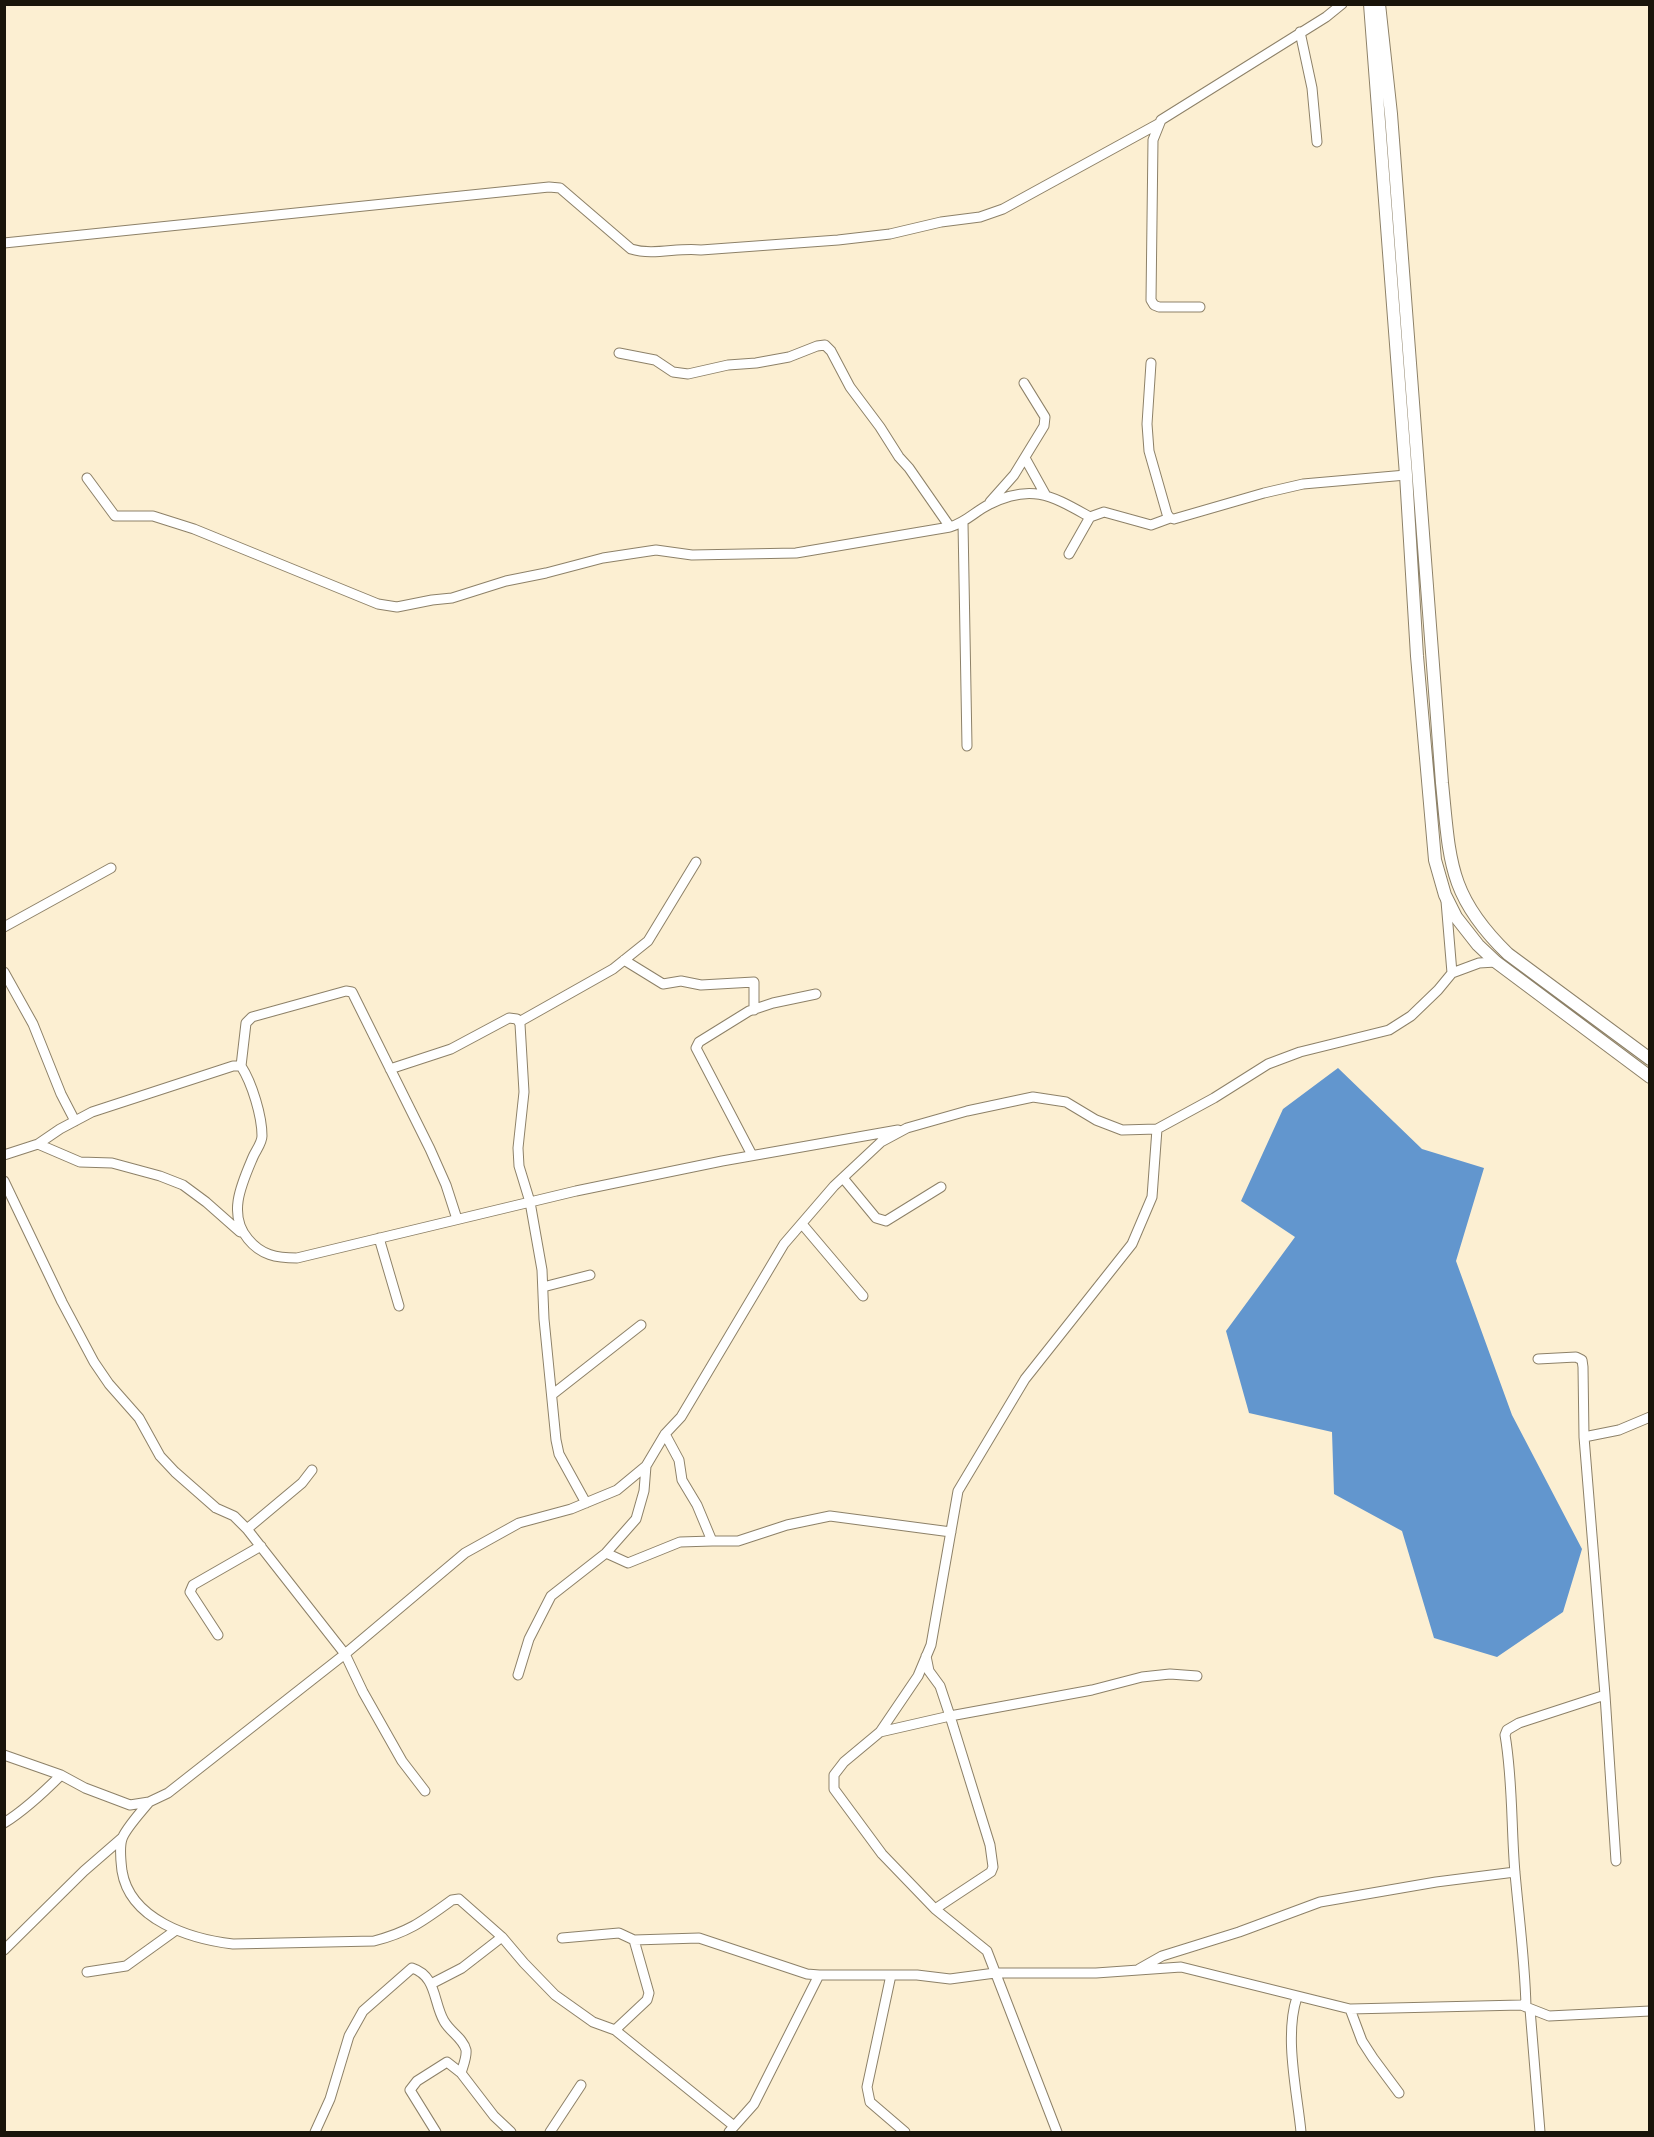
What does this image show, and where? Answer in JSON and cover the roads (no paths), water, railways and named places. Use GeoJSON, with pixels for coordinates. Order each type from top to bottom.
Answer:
{"type":"FeatureCollection","features":[{"type":"Feature","properties":{"kind":"main road"},"geometry":{"type":"LineString","coordinates":[[1370,4],[1450,859],[1460,891],[1476,919],[1490,936],[1508,954],[1650,1059]]}},
{"type":"Feature","properties":{"kind":"main road"},"geometry":{"type":"LineString","coordinates":[[1379,4],[1389,93],[1406,475],[1417,656],[1435,860],[1445,895],[1465,931],[1496,962],[1650,1077]]}},
{"type":"Feature","properties":{"kind":"main road"},"geometry":{"type":"LineString","coordinates":[[1427,784],[1442,783]]}},
{"type":"Feature","properties":{"kind":"street"},"geometry":{"type":"LineString","coordinates":[[4,243],[549,187],[560,188],[631,249],[640,252],[701,250],[890,234],[941,222],[980,217],[1003,208],[1158,124],[1342,4]]}},
{"type":"Feature","properties":{"kind":"street"},"geometry":{"type":"LineString","coordinates":[[1300,33],[1312,88],[1317,142]]}},
{"type":"Feature","properties":{"kind":"street"},"geometry":{"type":"LineString","coordinates":[[1158,124],[1153,140],[1151,300],[1159,307],[1200,307]]}},
{"type":"Feature","properties":{"kind":"street"},"geometry":{"type":"LineString","coordinates":[[619,353],[655,360],[673,372],[688,374],[728,365],[789,357],[816,346],[825,345],[831,351],[850,387],[950,527]]}},
{"type":"Feature","properties":{"kind":"street"},"geometry":{"type":"LineString","coordinates":[[1151,363],[1147,424],[1149,451],[1170,518]]}},
{"type":"Feature","properties":{"kind":"street"},"geometry":{"type":"LineString","coordinates":[[87,478],[115,516],[153,516],[194,529],[378,604],[397,607],[452,598],[506,581],[603,558],[656,550],[692,555],[796,553],[963,523],[988,504],[1025,458],[1044,426],[1045,417],[1024,383]]}},
{"type":"Feature","properties":{"kind":"street"},"geometry":{"type":"LineString","coordinates":[[1025,458],[1045,494]]}},
{"type":"Feature","properties":{"kind":"street"},"geometry":{"type":"LineString","coordinates":[[1069,554],[1090,517],[1104,512],[1151,525],[1170,518],[1174,519],[1303,484],[1406,475]]}},
{"type":"Feature","properties":{"kind":"street"},"geometry":{"type":"LineString","coordinates":[[988,504],[1028,492],[1045,494],[1090,517]]}},
{"type":"Feature","properties":{"kind":"street"},"geometry":{"type":"LineString","coordinates":[[963,523],[967,746]]}},
{"type":"Feature","properties":{"kind":"street"},"geometry":{"type":"LineString","coordinates":[[519,1022],[613,969],[648,941],[696,862]]}},
{"type":"Feature","properties":{"kind":"street"},"geometry":{"type":"LineString","coordinates":[[4,927],[111,868]]}},
{"type":"Feature","properties":{"kind":"street"},"geometry":{"type":"LineString","coordinates":[[1445,895],[1452,973]]}},
{"type":"Feature","properties":{"kind":"street"},"geometry":{"type":"LineString","coordinates":[[624,960],[663,984],[681,981],[701,985],[754,982],[754,1010]]}},
{"type":"Feature","properties":{"kind":"street"},"geometry":{"type":"LineString","coordinates":[[38,1144],[80,1162],[112,1163],[183,1185],[206,1202],[265,1254],[279,1258],[297,1258],[530,1202],[752,1155],[907,1128],[967,1111],[1033,1097],[1066,1102],[1096,1120],[1122,1130],[1156,1129],[1214,1098],[1268,1064],[1300,1052],[1389,1030],[1411,1016],[1452,973],[1479,963],[1496,962]]}},
{"type":"Feature","properties":{"kind":"street"},"geometry":{"type":"LineString","coordinates":[[4,972],[33,1024],[75,1121]]}},
{"type":"Feature","properties":{"kind":"street"},"geometry":{"type":"LineString","coordinates":[[250,1242],[240,1229],[236,1216],[238,1197],[262,1139],[260,1115],[241,1066],[246,1023],[252,1017],[346,990],[352,992],[390,1069],[446,1185],[457,1219]]}},
{"type":"Feature","properties":{"kind":"street"},"geometry":{"type":"LineString","coordinates":[[752,1155],[696,1048],[699,1042],[754,1010],[773,1003],[816,994]]}},
{"type":"Feature","properties":{"kind":"street"},"geometry":{"type":"LineString","coordinates":[[390,1069],[451,1049],[509,1018],[517,1018],[519,1022],[524,1067],[524,1092],[518,1148],[519,1166],[530,1202],[543,1287],[544,1319],[559,1454],[586,1503]]}},
{"type":"Feature","properties":{"kind":"street"},"geometry":{"type":"LineString","coordinates":[[4,1155],[38,1144],[75,1121],[116,1103],[233,1066],[241,1066]]}},
{"type":"Feature","properties":{"kind":"street"},"geometry":{"type":"LineString","coordinates":[[4,1755],[60,1775],[85,1788],[130,1805],[149,1802],[168,1792],[195,1772],[345,1654],[465,1553],[519,1523],[571,1509],[617,1490],[646,1466],[665,1434],[681,1417],[784,1244],[843,1178],[881,1142],[907,1128]]}},
{"type":"Feature","properties":{"kind":"street"},"geometry":{"type":"LineString","coordinates":[[1057,2133],[987,1952],[935,1909],[882,1854],[834,1789],[834,1775],[844,1762],[880,1732],[918,1676],[931,1645],[958,1491],[1024,1379],[1132,1244],[1152,1197],[1156,1129]]}},
{"type":"Feature","properties":{"kind":"street"},"geometry":{"type":"LineString","coordinates":[[843,1178],[876,1218],[886,1221],[940,1186]]}},
{"type":"Feature","properties":{"kind":"street"},"geometry":{"type":"LineString","coordinates":[[4,1182],[62,1302],[94,1362],[109,1384],[140,1418],[160,1455],[175,1472],[216,1508],[234,1516],[247,1529],[345,1654],[363,1692],[402,1761],[425,1791]]}},
{"type":"Feature","properties":{"kind":"street"},"geometry":{"type":"LineString","coordinates":[[802,1224],[864,1296]]}},
{"type":"Feature","properties":{"kind":"street"},"geometry":{"type":"LineString","coordinates":[[380,1238],[399,1306]]}},
{"type":"Feature","properties":{"kind":"street"},"geometry":{"type":"LineString","coordinates":[[543,1287],[590,1275]]}},
{"type":"Feature","properties":{"kind":"street"},"geometry":{"type":"LineString","coordinates":[[553,1394],[641,1325]]}},
{"type":"Feature","properties":{"kind":"street"},"geometry":{"type":"LineString","coordinates":[[1538,1359],[1576,1357],[1582,1360],[1584,1437],[1616,1861]]}},
{"type":"Feature","properties":{"kind":"street"},"geometry":{"type":"LineString","coordinates":[[1584,1437],[1619,1430],[1650,1417]]}},
{"type":"Feature","properties":{"kind":"street"},"geometry":{"type":"LineString","coordinates":[[665,1434],[678,1460],[682,1479],[697,1504],[712,1541]]}},
{"type":"Feature","properties":{"kind":"street"},"geometry":{"type":"LineString","coordinates":[[518,1675],[530,1639],[551,1596],[606,1553],[636,1519],[644,1491],[646,1466]]}},
{"type":"Feature","properties":{"kind":"street"},"geometry":{"type":"LineString","coordinates":[[247,1529],[302,1482],[312,1470]]}},
{"type":"Feature","properties":{"kind":"street"},"geometry":{"type":"LineString","coordinates":[[606,1553],[628,1563],[680,1542],[738,1541],[787,1525],[830,1516],[951,1532]]}},
{"type":"Feature","properties":{"kind":"street"},"geometry":{"type":"LineString","coordinates":[[218,1635],[190,1592],[193,1585],[261,1546]]}},
{"type":"Feature","properties":{"kind":"street"},"geometry":{"type":"LineString","coordinates":[[926,1656],[929,1671],[940,1686],[950,1716],[990,1845],[993,1867],[991,1872],[935,1909]]}},
{"type":"Feature","properties":{"kind":"street"},"geometry":{"type":"LineString","coordinates":[[880,1732],[950,1716],[1092,1690],[1149,1676],[1197,1676]]}},
{"type":"Feature","properties":{"kind":"street"},"geometry":{"type":"LineString","coordinates":[[1540,2133],[1515,1872],[1510,1762],[1505,1735],[1507,1730],[1519,1723],[1605,1695]]}},
{"type":"Feature","properties":{"kind":"street"},"geometry":{"type":"LineString","coordinates":[[4,1823],[19,1814],[46,1791],[60,1775]]}},
{"type":"Feature","properties":{"kind":"street"},"geometry":{"type":"LineString","coordinates":[[4,1950],[84,1871],[122,1838],[149,1802]]}},
{"type":"Feature","properties":{"kind":"street"},"geometry":{"type":"LineString","coordinates":[[122,1838],[121,1862],[124,1885],[144,1912],[176,1930],[210,1942],[233,1944],[374,1941],[396,1936],[411,1929],[452,1900],[459,1899],[502,1937],[555,1995],[593,2022],[615,2030],[731,2129],[754,2104],[819,1975]]}},
{"type":"Feature","properties":{"kind":"street"},"geometry":{"type":"LineString","coordinates":[[1136,1970],[1162,1956],[1239,1932],[1320,1902],[1436,1882],[1515,1872]]}},
{"type":"Feature","properties":{"kind":"street"},"geometry":{"type":"LineString","coordinates":[[87,1972],[126,1966],[176,1930]]}},
{"type":"Feature","properties":{"kind":"street"},"geometry":{"type":"LineString","coordinates":[[562,1938],[619,1933],[634,1940],[699,1938],[807,1974],[819,1975],[917,1975],[950,1979],[994,1974],[1181,1967],[1350,2009],[1521,2005],[1549,2016],[1650,2011]]}},
{"type":"Feature","properties":{"kind":"street"},"geometry":{"type":"LineString","coordinates":[[431,1984],[462,1968],[502,1937]]}},
{"type":"Feature","properties":{"kind":"street"},"geometry":{"type":"LineString","coordinates":[[615,2030],[646,2000],[649,1993],[634,1940]]}},
{"type":"Feature","properties":{"kind":"street"},"geometry":{"type":"LineString","coordinates":[[315,2133],[330,2099],[350,2036],[363,2011],[412,1968],[421,1971],[431,1984],[443,2019],[454,2035],[463,2042],[466,2053],[461,2073]]}},
{"type":"Feature","properties":{"kind":"street"},"geometry":{"type":"LineString","coordinates":[[891,1975],[867,2087],[870,2102],[905,2133]]}},
{"type":"Feature","properties":{"kind":"street"},"geometry":{"type":"LineString","coordinates":[[1297,1996],[1292,2014],[1293,2055],[1301,2133]]}},
{"type":"Feature","properties":{"kind":"street"},"geometry":{"type":"LineString","coordinates":[[1350,2009],[1362,2041],[1399,2092]]}},
{"type":"Feature","properties":{"kind":"street"},"geometry":{"type":"LineString","coordinates":[[436,2132],[410,2090],[417,2081],[447,2062],[461,2073],[494,2116],[511,2133]]}},
{"type":"Feature","properties":{"kind":"street"},"geometry":{"type":"LineString","coordinates":[[550,2133],[581,2085]]}},
{"type":"Feature","properties":{"kind":"water"},"geometry":{"type":"Polygon","coordinates":[[[1338,1068],[1422,1149],[1484,1168],[1456,1261],[1512,1415],[1582,1549],[1563,1612],[1497,1657],[1434,1638],[1402,1531],[1334,1494],[1332,1432],[1249,1413],[1226,1331],[1295,1237],[1241,1201],[1283,1109],[1338,1068]]]}}]}
